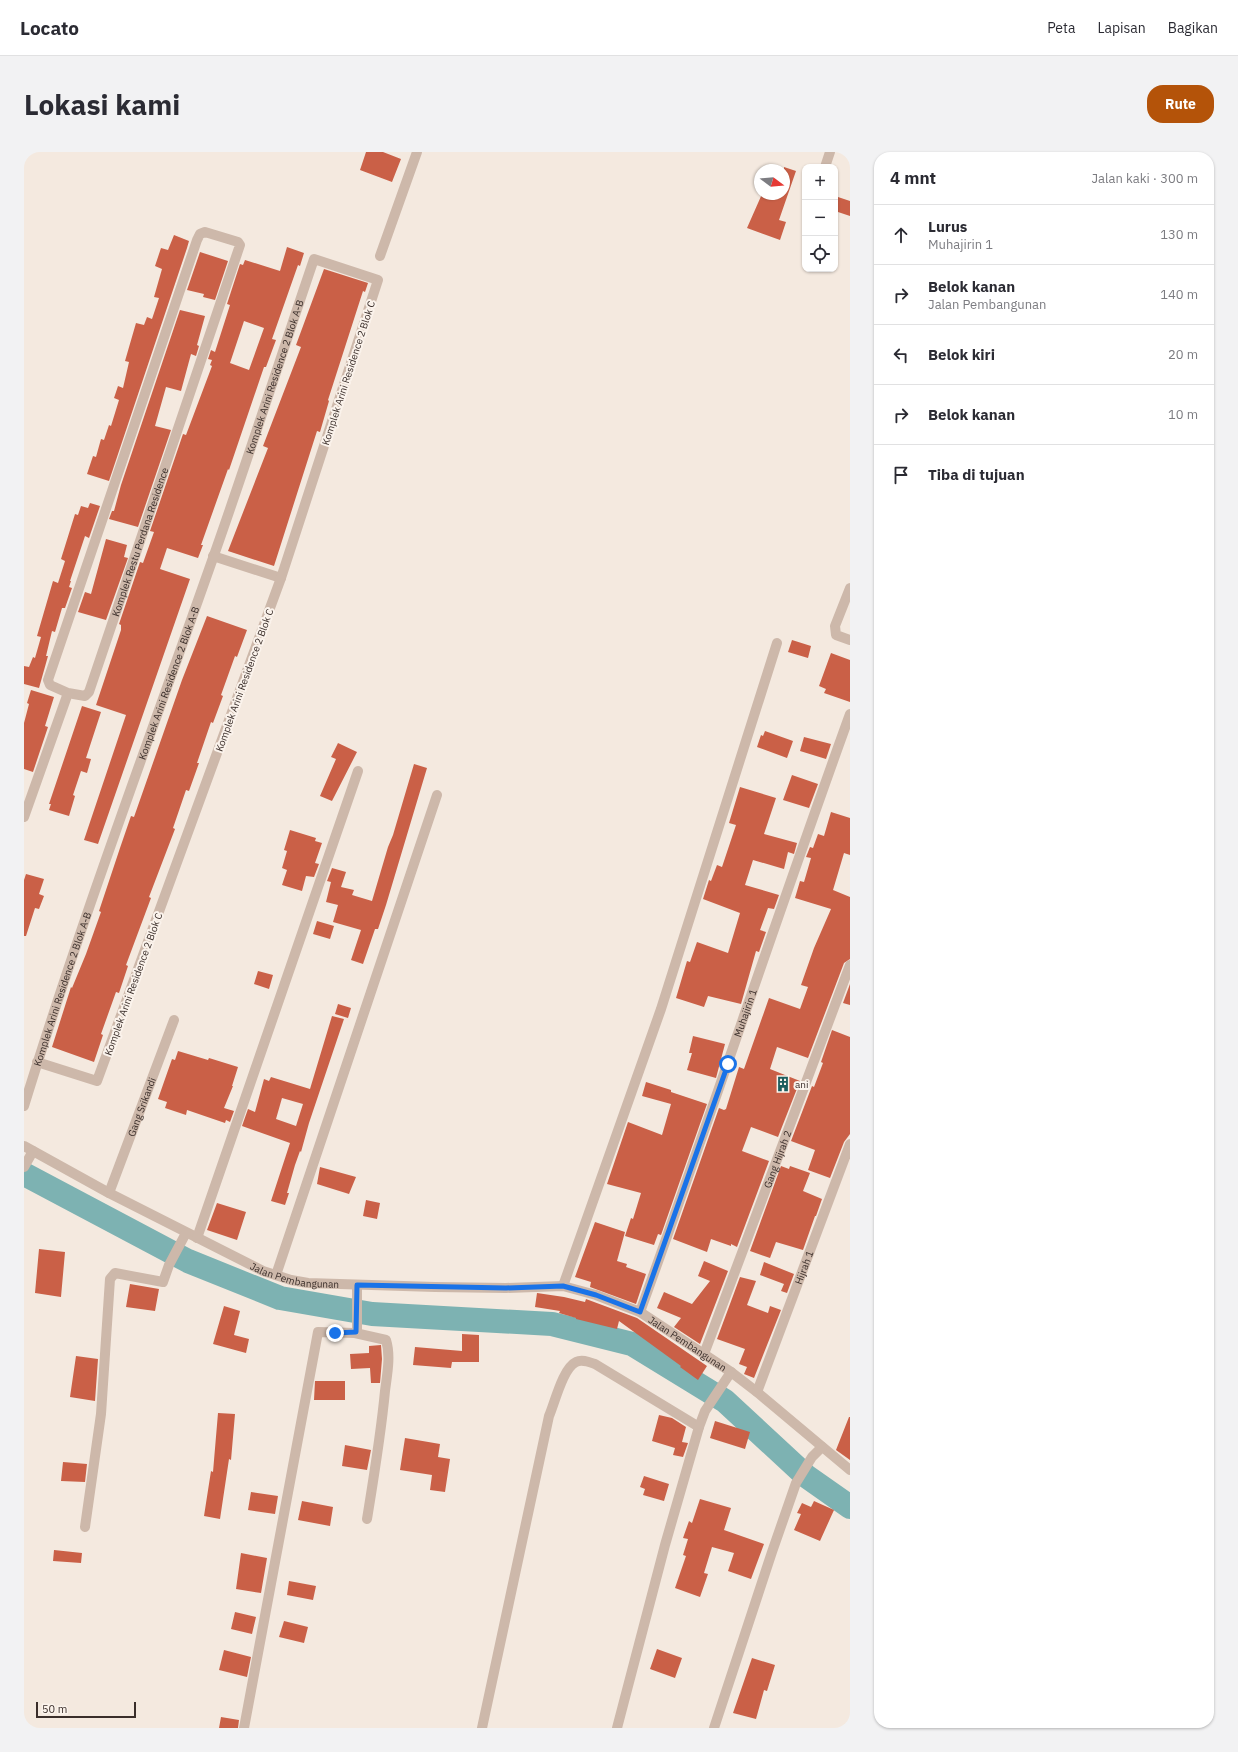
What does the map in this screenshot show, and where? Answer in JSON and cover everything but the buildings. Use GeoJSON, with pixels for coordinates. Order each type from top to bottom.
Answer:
{"type":"FeatureCollection","features":[{"type":"Feature","properties":{"kind":"street"},"geometry":{"type":"LineString","coordinates":[[380,256],[417,152]]}},
{"type":"Feature","properties":{"kind":"street"},"geometry":{"type":"LineString","coordinates":[[826,164],[830,152]]}},
{"type":"Feature","properties":{"kind":"street","name":"Komplek Restu Perdana Residence"},"geometry":{"type":"LineString","coordinates":[[205,232],[238,242],[240,245],[89,692],[85,696],[68,693],[50,685],[48,680],[197,240],[200,234],[205,232]]}},
{"type":"Feature","properties":{"kind":"street","name":"Komplek Arini Residence 2 Blok A-B"},"geometry":{"type":"LineString","coordinates":[[24,1106],[86,915],[213,556],[314,259]]}},
{"type":"Feature","properties":{"kind":"street","name":"Komplek Arini Residence 2 Blok C"},"geometry":{"type":"LineString","coordinates":[[38,1062],[97,1081],[281,578],[378,280],[314,259]]}},
{"type":"Feature","properties":{"kind":"street"},"geometry":{"type":"LineString","coordinates":[[213,556],[281,578]]}},
{"type":"Feature","properties":{"kind":"street"},"geometry":{"type":"LineString","coordinates":[[850,588],[835,626],[836,635],[850,640]]}},
{"type":"Feature","properties":{"kind":"street"},"geometry":{"type":"LineString","coordinates":[[563,1286],[661,1009],[777,643]]}},
{"type":"Feature","properties":{"kind":"street"},"geometry":{"type":"LineString","coordinates":[[24,817],[68,693]]}},
{"type":"Feature","properties":{"kind":"street","name":"Muhajirin 1"},"geometry":{"type":"LineString","coordinates":[[640,1312],[726,1071],[790,879],[850,714]]}},
{"type":"Feature","properties":{"kind":"street"},"geometry":{"type":"LineString","coordinates":[[197,1238],[358,771]]}},
{"type":"Feature","properties":{"kind":"street"},"geometry":{"type":"LineString","coordinates":[[276,1275],[437,795]]}},
{"type":"Feature","properties":{"kind":"street","name":"Gang Hijrah 2"},"geometry":{"type":"LineString","coordinates":[[704,1354],[850,965]]}},
{"type":"Feature","properties":{"kind":"street","name":"Gang Srikandi"},"geometry":{"type":"LineString","coordinates":[[109,1193],[174,1020]]}},
{"type":"Feature","properties":{"kind":"street","name":"Hijrah 1"},"geometry":{"type":"LineString","coordinates":[[757,1392],[850,1144]]}},
{"type":"Feature","properties":{"kind":"street"},"geometry":{"type":"LineString","coordinates":[[24,1167],[30,1150]]}},
{"type":"Feature","properties":{"kind":"street","name":"Jalan Pembangunan"},"geometry":{"type":"LineString","coordinates":[[30,1150],[186,1233],[276,1275],[291,1280],[308,1283],[357,1285],[498,1288],[563,1286],[596,1295],[640,1312],[731,1372],[850,1470]]}},
{"type":"Feature","properties":{"kind":"street"},"geometry":{"type":"LineString","coordinates":[[85,1527],[101,1414],[110,1279],[115,1272],[163,1282],[169,1265],[186,1233]]}},
{"type":"Feature","properties":{"kind":"street"},"geometry":{"type":"LineString","coordinates":[[355,1333],[357,1331],[357,1285]]}},
{"type":"Feature","properties":{"kind":"street"},"geometry":{"type":"LineString","coordinates":[[244,1728],[318,1332],[355,1333],[386,1340],[388,1346],[381,1437],[367,1519]]}},
{"type":"Feature","properties":{"kind":"street"},"geometry":{"type":"LineString","coordinates":[[482,1728],[549,1416],[567,1370],[576,1362],[584,1361],[595,1364],[699,1427]]}},
{"type":"Feature","properties":{"kind":"street"},"geometry":{"type":"LineString","coordinates":[[617,1728],[665,1545],[699,1427],[705,1411],[731,1372]]}},
{"type":"Feature","properties":{"kind":"street"},"geometry":{"type":"LineString","coordinates":[[714,1728],[796,1483],[812,1457],[822,1447]]}},
{"type":"Feature","properties":{"kind":"waterway"},"geometry":{"type":"LineString","coordinates":[[24,1174],[188,1261],[280,1298],[372,1314],[552,1324],[632,1344],[725,1401],[806,1476],[850,1507]]}},
{"type":"Feature","properties":{"kind":"place","name":"ani"},"geometry":{"type":"Point","coordinates":[783,1084]}},
{"type":"Feature","properties":{"kind":"route"},"geometry":{"type":"LineString","coordinates":[[335,1333],[355,1333],[357,1331],[357,1285],[506,1288],[563,1286],[596,1295],[640,1312],[728,1064]]}}]}
